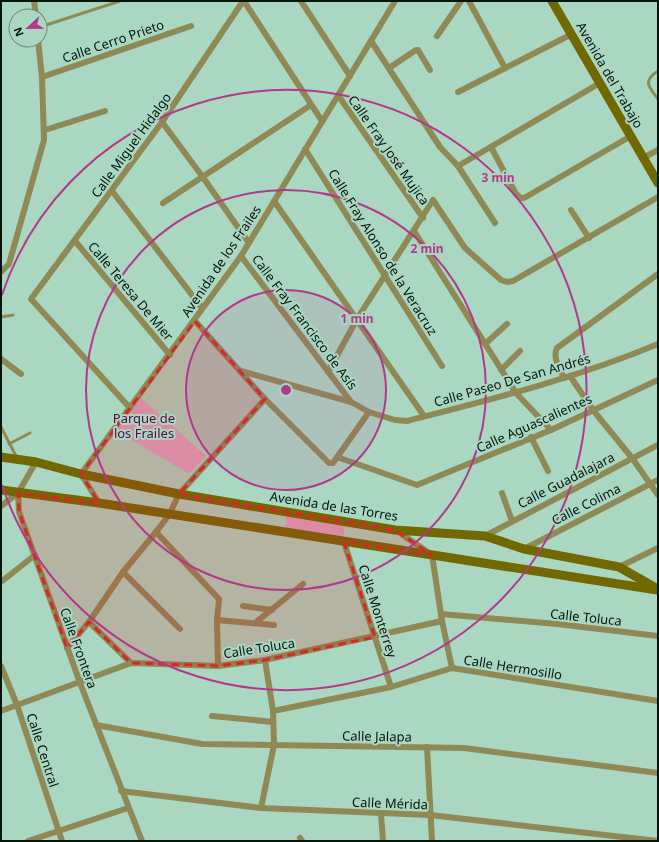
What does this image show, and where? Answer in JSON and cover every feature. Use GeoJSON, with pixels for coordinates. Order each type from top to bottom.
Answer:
{"type":"FeatureCollection","features":[{"type":"Feature","properties":{"kind":"street"},"geometry":{"type":"LineString","coordinates":[[244,1],[310,105],[322,121]]}},
{"type":"Feature","properties":{"kind":"street","name":"Calle Miguel Hidalgo"},"geometry":{"type":"LineString","coordinates":[[130,408],[31,299],[162,122],[244,1]]}},
{"type":"Feature","properties":{"kind":"street"},"geometry":{"type":"LineString","coordinates":[[301,1],[350,76]]}},
{"type":"Feature","properties":{"kind":"street","name":"Avenida de los Frailes"},"geometry":{"type":"LineString","coordinates":[[81,474],[195,321],[202,308],[249,244],[395,1]]}},
{"type":"Feature","properties":{"kind":"street"},"geometry":{"type":"LineString","coordinates":[[437,36],[461,1]]}},
{"type":"Feature","properties":{"kind":"street"},"geometry":{"type":"LineString","coordinates":[[469,1],[505,68]]}},
{"type":"Feature","properties":{"kind":"street","name":"Avenida del Trabajo"},"geometry":{"type":"LineString","coordinates":[[552,1],[658,183]]}},
{"type":"Feature","properties":{"kind":"street","name":"Calle Cerro Prieto"},"geometry":{"type":"LineString","coordinates":[[42,77],[191,26]]}},
{"type":"Feature","properties":{"kind":"street"},"geometry":{"type":"LineString","coordinates":[[458,92],[572,34]]}},
{"type":"Feature","properties":{"kind":"street"},"geometry":{"type":"LineString","coordinates":[[371,40],[440,147],[458,166],[495,223]]}},
{"type":"Feature","properties":{"kind":"street"},"geometry":{"type":"LineString","coordinates":[[1,272],[9,264],[44,140],[45,130],[39,48]]}},
{"type":"Feature","properties":{"kind":"street"},"geometry":{"type":"LineString","coordinates":[[389,68],[418,50],[430,70]]}},
{"type":"Feature","properties":{"kind":"street"},"geometry":{"type":"LineString","coordinates":[[458,166],[600,83]]}},
{"type":"Feature","properties":{"kind":"street","name":"Calle Fray José Mujica"},"geometry":{"type":"LineString","coordinates":[[338,95],[423,218]]}},
{"type":"Feature","properties":{"kind":"street"},"geometry":{"type":"LineString","coordinates":[[163,203],[310,105]]}},
{"type":"Feature","properties":{"kind":"street"},"geometry":{"type":"LineString","coordinates":[[45,130],[105,111]]}},
{"type":"Feature","properties":{"kind":"street"},"geometry":{"type":"LineString","coordinates":[[162,122],[202,176],[249,244]]}},
{"type":"Feature","properties":{"kind":"street"},"geometry":{"type":"LineString","coordinates":[[491,147],[516,194],[521,198],[524,198],[631,136]]}},
{"type":"Feature","properties":{"kind":"street","name":"Calle Fray Alonso de la Veracruz"},"geometry":{"type":"LineString","coordinates":[[305,149],[386,274],[442,366]]}},
{"type":"Feature","properties":{"kind":"street"},"geometry":{"type":"LineString","coordinates":[[644,158],[658,150]]}},
{"type":"Feature","properties":{"kind":"street"},"geometry":{"type":"LineString","coordinates":[[112,191],[202,308]]}},
{"type":"Feature","properties":{"kind":"street"},"geometry":{"type":"LineString","coordinates":[[328,372],[357,319],[434,200],[465,248],[501,280],[507,282],[513,281],[658,197]]}},
{"type":"Feature","properties":{"kind":"street"},"geometry":{"type":"LineString","coordinates":[[274,201],[424,416]]}},
{"type":"Feature","properties":{"kind":"street"},"geometry":{"type":"LineString","coordinates":[[572,210],[589,238]]}},
{"type":"Feature","properties":{"kind":"street"},"geometry":{"type":"LineString","coordinates":[[414,231],[516,393],[551,430]]}},
{"type":"Feature","properties":{"kind":"street","name":"Calle Teresa De Mier"},"geometry":{"type":"LineString","coordinates":[[74,241],[170,355]]}},
{"type":"Feature","properties":{"kind":"street","name":"Calle Fray Francisco de Asís"},"geometry":{"type":"LineString","coordinates":[[241,256],[351,402]]}},
{"type":"Feature","properties":{"kind":"street"},"geometry":{"type":"LineString","coordinates":[[658,274],[557,348],[555,352],[567,377],[632,458],[658,495]]}},
{"type":"Feature","properties":{"kind":"street"},"geometry":{"type":"LineString","coordinates":[[195,321],[265,399],[329,463],[333,463],[369,412]]}},
{"type":"Feature","properties":{"kind":"street"},"geometry":{"type":"LineString","coordinates":[[485,344],[507,324]]}},
{"type":"Feature","properties":{"kind":"street","name":"Calle Paseo De San Andrés"},"geometry":{"type":"LineString","coordinates":[[351,402],[369,412],[400,421],[516,393],[614,362],[658,344]]}},
{"type":"Feature","properties":{"kind":"street"},"geometry":{"type":"LineString","coordinates":[[501,370],[520,351]]}},
{"type":"Feature","properties":{"kind":"street"},"geometry":{"type":"LineString","coordinates":[[1,359],[21,374]]}},
{"type":"Feature","properties":{"kind":"street"},"geometry":{"type":"LineString","coordinates":[[240,371],[351,402]]}},
{"type":"Feature","properties":{"kind":"street","name":"Calle Aguascalientes"},"geometry":{"type":"LineString","coordinates":[[337,457],[417,485],[551,430],[658,380]]}},
{"type":"Feature","properties":{"kind":"street"},"geometry":{"type":"LineString","coordinates":[[67,648],[89,622],[124,572],[169,515],[179,494],[265,399]]}},
{"type":"Feature","properties":{"kind":"street"},"geometry":{"type":"LineString","coordinates":[[531,437],[548,471]]}},
{"type":"Feature","properties":{"kind":"street","name":"Calle Guadalajara"},"geometry":{"type":"LineString","coordinates":[[484,536],[658,445]]}},
{"type":"Feature","properties":{"kind":"street","name":"Avenida de las Torres"},"geometry":{"type":"LineString","coordinates":[[1,457],[36,462],[81,474],[179,494],[396,530],[484,536],[524,549],[619,567],[658,590]]}},
{"type":"Feature","properties":{"kind":"street"},"geometry":{"type":"LineString","coordinates":[[1,506],[18,494],[36,462]]}},
{"type":"Feature","properties":{"kind":"street"},"geometry":{"type":"LineString","coordinates":[[81,474],[99,503]]}},
{"type":"Feature","properties":{"kind":"street","name":"Calle Colima"},"geometry":{"type":"LineString","coordinates":[[524,549],[658,480]]}},
{"type":"Feature","properties":{"kind":"street","name":"Avenida de las Torres"},"geometry":{"type":"LineString","coordinates":[[1,490],[18,494],[99,503],[658,590]]}},
{"type":"Feature","properties":{"kind":"street"},"geometry":{"type":"LineString","coordinates":[[502,493],[512,521]]}},
{"type":"Feature","properties":{"kind":"street","name":"Calle Frontera"},"geometry":{"type":"LineString","coordinates":[[18,494],[19,512],[67,648],[121,791],[142,841]]}},
{"type":"Feature","properties":{"kind":"street"},"geometry":{"type":"LineString","coordinates":[[396,530],[432,555],[441,617],[452,668]]}},
{"type":"Feature","properties":{"kind":"street"},"geometry":{"type":"LineString","coordinates":[[156,532],[217,595],[220,604],[217,620],[218,666]]}},
{"type":"Feature","properties":{"kind":"street","name":"Calle Monterrey"},"geometry":{"type":"LineString","coordinates":[[344,542],[391,687]]}},
{"type":"Feature","properties":{"kind":"street"},"geometry":{"type":"LineString","coordinates":[[619,567],[658,548]]}},
{"type":"Feature","properties":{"kind":"street"},"geometry":{"type":"LineString","coordinates":[[1,582],[35,555]]}},
{"type":"Feature","properties":{"kind":"street"},"geometry":{"type":"LineString","coordinates":[[124,572],[180,629]]}},
{"type":"Feature","properties":{"kind":"street"},"geometry":{"type":"LineString","coordinates":[[255,623],[303,584]]}},
{"type":"Feature","properties":{"kind":"street"},"geometry":{"type":"LineString","coordinates":[[243,606],[272,610]]}},
{"type":"Feature","properties":{"kind":"street","name":"Calle Toluca"},"geometry":{"type":"LineString","coordinates":[[1,711],[131,663],[218,666],[265,660],[375,637],[441,617],[557,624],[658,636]]}},
{"type":"Feature","properties":{"kind":"street"},"geometry":{"type":"LineString","coordinates":[[217,620],[274,625]]}},
{"type":"Feature","properties":{"kind":"street"},"geometry":{"type":"LineString","coordinates":[[89,622],[131,663]]}},
{"type":"Feature","properties":{"kind":"street"},"geometry":{"type":"LineString","coordinates":[[261,808],[274,745],[273,711],[265,660]]}},
{"type":"Feature","properties":{"kind":"street","name":"Calle Central"},"geometry":{"type":"LineString","coordinates":[[1,666],[17,705],[62,841]]}},
{"type":"Feature","properties":{"kind":"street","name":"Calle Hermosillo"},"geometry":{"type":"LineString","coordinates":[[273,711],[391,687],[452,668],[658,701]]}},
{"type":"Feature","properties":{"kind":"street"},"geometry":{"type":"LineString","coordinates":[[212,716],[273,722]]}},
{"type":"Feature","properties":{"kind":"street","name":"Calle Jalapa"},"geometry":{"type":"LineString","coordinates":[[96,725],[202,744],[464,748],[658,773]]}},
{"type":"Feature","properties":{"kind":"street"},"geometry":{"type":"LineString","coordinates":[[427,747],[432,841]]}},
{"type":"Feature","properties":{"kind":"street","name":"Calle Mérida"},"geometry":{"type":"LineString","coordinates":[[121,791],[261,808],[430,815],[658,841]]}},
{"type":"Feature","properties":{"kind":"street"},"geometry":{"type":"LineString","coordinates":[[28,841],[128,808]]}},
{"type":"Feature","properties":{"kind":"street"},"geometry":{"type":"LineString","coordinates":[[381,814],[383,841]]}},
{"type":"Feature","properties":{"kind":"lane"},"geometry":{"type":"LineString","coordinates":[[48,24],[120,1]]}},
{"type":"Feature","properties":{"kind":"lane"},"geometry":{"type":"LineString","coordinates":[[658,71],[650,76],[648,80],[650,87],[658,99]]}},
{"type":"Feature","properties":{"kind":"lane"},"geometry":{"type":"LineString","coordinates":[[1,317],[13,316]]}},
{"type":"Feature","properties":{"kind":"lane"},"geometry":{"type":"LineString","coordinates":[[1,427],[17,460]]}},
{"type":"Feature","properties":{"kind":"lane"},"geometry":{"type":"LineString","coordinates":[[9,444],[30,433]]}},
{"type":"Feature","properties":{"kind":"highlighted area"},"geometry":{"type":"Polygon","coordinates":[[[195,321],[265,399],[179,494],[395,530],[432,555],[344,542],[375,637],[265,660],[218,666],[131,663],[89,622],[67,648],[19,512],[18,493],[99,503],[81,474],[195,321]]]}},
{"type":"Feature","properties":{"kind":"green space","name":"Parque de los Frailes"},"geometry":{"type":"Polygon","coordinates":[[[141,398],[206,456],[189,474],[117,431],[141,398]]]}},
{"type":"Feature","properties":{"kind":"green space"},"geometry":{"type":"Polygon","coordinates":[[[288,509],[346,517],[343,540],[285,532],[288,509]]]}}]}
